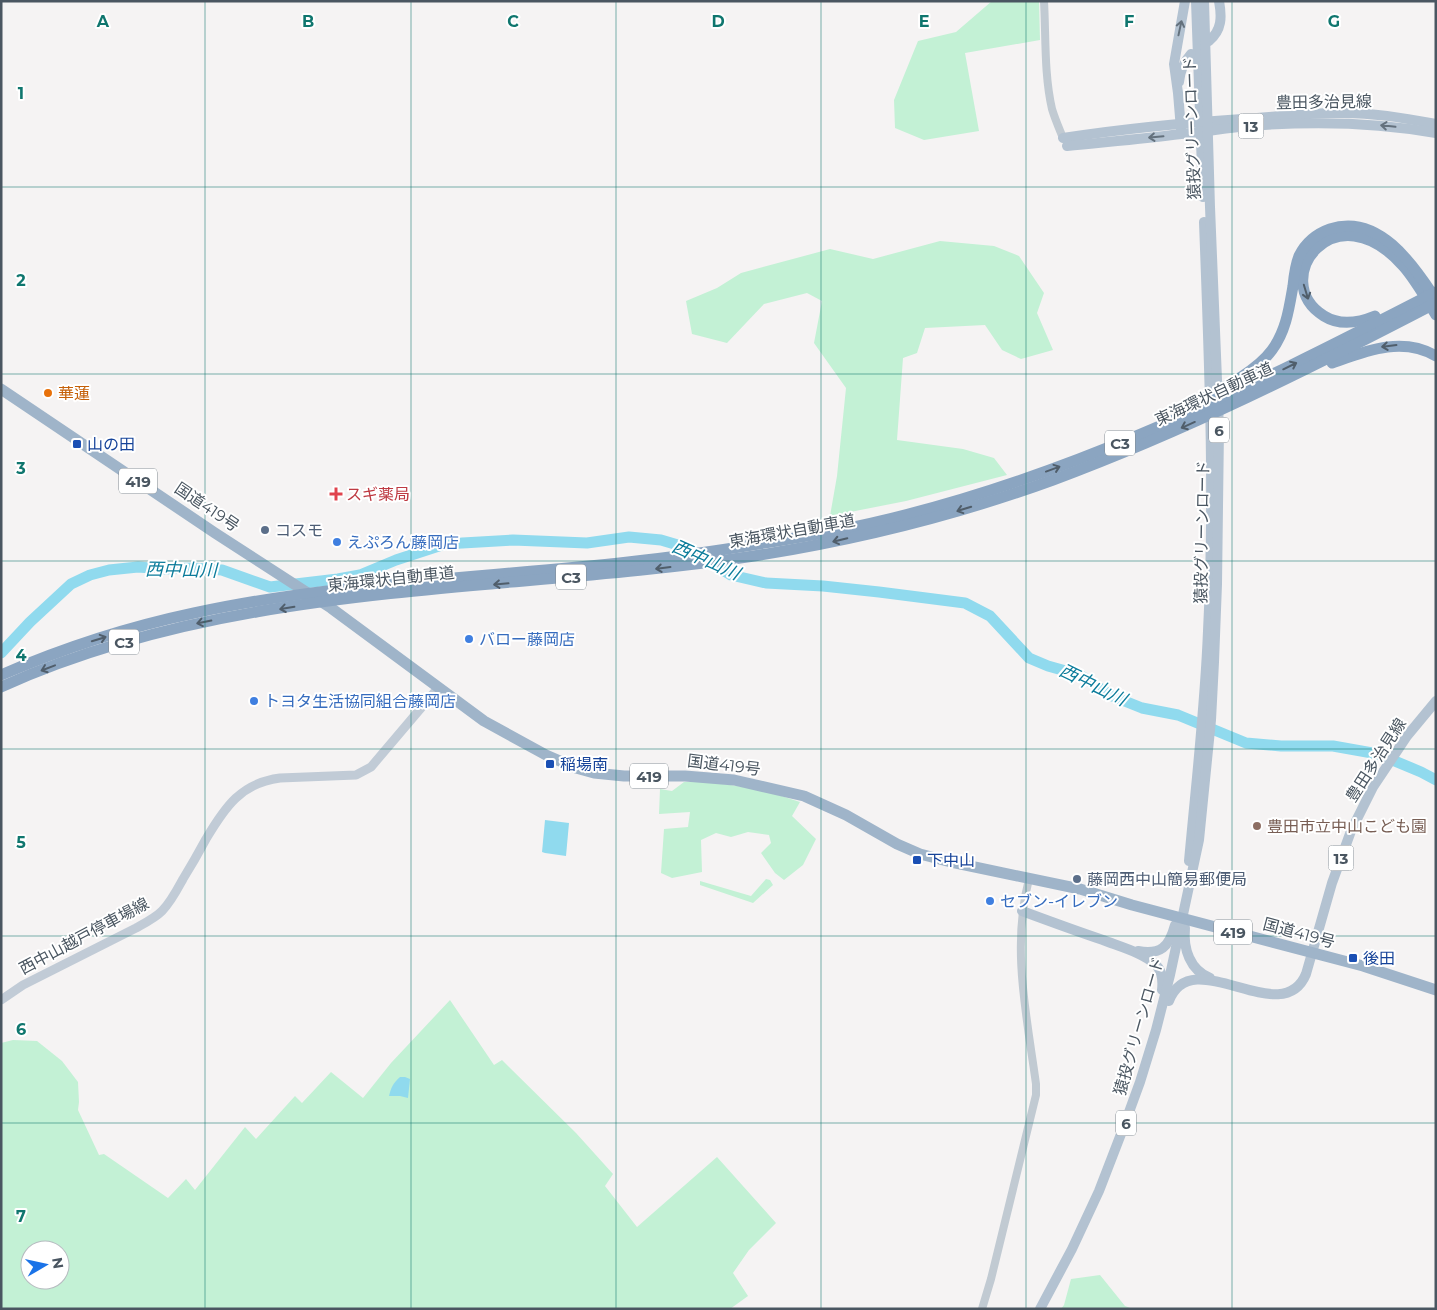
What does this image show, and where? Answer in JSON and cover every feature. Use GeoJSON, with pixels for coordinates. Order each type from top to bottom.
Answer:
{"type":"FeatureCollection","features":[{"type":"Feature","properties":{"kind":"highway"},"geometry":{"type":"LineString","coordinates":[[1231,394],[1276,345],[1287,319],[1295,269],[1300,254],[1309,243],[1325,231],[1353,226],[1378,235],[1394,246],[1409,261],[1436,302]]}},
{"type":"Feature","properties":{"kind":"highway"},"geometry":{"type":"LineString","coordinates":[[1420,302],[1384,312],[1362,321],[1344,323],[1335,321],[1320,313],[1308,300],[1304,284],[1304,268],[1317,247],[1324,242],[1346,235],[1363,238],[1383,248],[1403,266],[1436,315]]}},
{"type":"Feature","properties":{"kind":"highway","name":"東海環状自動車道"},"geometry":{"type":"LineString","coordinates":[[1009,490],[1166,424],[1231,394],[1420,302],[1435,288]]}},
{"type":"Feature","properties":{"kind":"highway","name":"東海環状自動車道"},"geometry":{"type":"LineString","coordinates":[[1420,302],[1436,302]]}},
{"type":"Feature","properties":{"kind":"highway"},"geometry":{"type":"LineString","coordinates":[[1231,394],[1257,396],[1306,374],[1373,349],[1410,346],[1425,350],[1436,356]]}},
{"type":"Feature","properties":{"kind":"highway","name":"国道419号"},"geometry":{"type":"LineString","coordinates":[[1,389],[343,616],[484,721],[546,755],[576,768],[594,773],[624,776],[685,776],[734,780],[773,788],[817,801],[846,814],[896,844],[920,854],[1080,889],[1312,954],[1363,966],[1436,990]]}},
{"type":"Feature","properties":{"kind":"highway","name":"東海環状自動車道"},"geometry":{"type":"LineString","coordinates":[[1,687],[73,658],[117,644],[251,608],[371,586],[627,562],[887,524],[947,503],[1009,490],[1121,454],[1231,394]]}},
{"type":"Feature","properties":{"kind":"highway","name":"東海環状自動車道"},"geometry":{"type":"LineString","coordinates":[[2,675],[55,653],[134,628],[194,613],[251,608]]}},
{"type":"Feature","properties":{"kind":"main road"},"geometry":{"type":"LineString","coordinates":[[1181,129],[1174,64],[1185,1]]}},
{"type":"Feature","properties":{"kind":"main road","name":"猿投グリーンロード"},"geometry":{"type":"LineString","coordinates":[[1040,1309],[1072,1249],[1098,1191],[1122,1134],[1140,1082],[1168,983],[1195,843],[1207,718],[1211,432],[1204,140],[1196,1]]}},
{"type":"Feature","properties":{"kind":"main road","name":"猿投グリーンロード"},"geometry":{"type":"LineString","coordinates":[[1203,114],[1204,1]]}},
{"type":"Feature","properties":{"kind":"main road"},"geometry":{"type":"LineString","coordinates":[[1209,42],[1217,34],[1221,23],[1219,1]]}},
{"type":"Feature","properties":{"kind":"main road"},"geometry":{"type":"LineString","coordinates":[[1178,90],[1181,70],[1191,54]]}},
{"type":"Feature","properties":{"kind":"main road","name":"豊田多治見線"},"geometry":{"type":"LineString","coordinates":[[1181,129],[1339,113],[1436,124]]}},
{"type":"Feature","properties":{"kind":"main road","name":"豊田多治見線"},"geometry":{"type":"LineString","coordinates":[[1065,142],[1114,130],[1321,123],[1379,125],[1436,133]]}},
{"type":"Feature","properties":{"kind":"main road","name":"西中山越戸停車場線"},"geometry":{"type":"LineString","coordinates":[[1,1000],[23,985],[151,920],[162,911],[176,893],[219,817],[236,797],[251,786],[267,780],[286,777],[356,775],[371,767],[438,688]]}},
{"type":"Feature","properties":{"kind":"main road","name":"豊田多治見線"},"geometry":{"type":"LineString","coordinates":[[1225,984],[1269,994],[1288,992],[1302,983],[1332,883],[1351,831],[1373,787],[1408,736],[1436,701]]}},
{"type":"Feature","properties":{"kind":"main road"},"geometry":{"type":"LineString","coordinates":[[1022,911],[1129,950],[1157,966],[1162,977],[1162,989],[1147,1060]]}},
{"type":"Feature","properties":{"kind":"main road"},"geometry":{"type":"LineString","coordinates":[[1129,950],[1153,952],[1163,948],[1180,925]]}},
{"type":"Feature","properties":{"kind":"main road"},"geometry":{"type":"LineString","coordinates":[[1180,925],[1184,935],[1186,951],[1192,964],[1207,977],[1225,984]]}},
{"type":"Feature","properties":{"kind":"main road"},"geometry":{"type":"LineString","coordinates":[[1140,1082],[1174,989],[1183,982],[1193,979],[1225,984]]}},
{"type":"Feature","properties":{"kind":"street"},"geometry":{"type":"LineString","coordinates":[[1044,1],[1049,93],[1053,111],[1065,142]]}},
{"type":"Feature","properties":{"kind":"street"},"geometry":{"type":"LineString","coordinates":[[982,1309],[1036,1095],[1023,989],[1021,949],[1022,911],[1029,879]]}},
{"type":"Feature","properties":{"kind":"green space"},"geometry":{"type":"Polygon","coordinates":[[[992,1],[1039,1],[1040,40],[965,53],[979,131],[924,140],[895,128],[894,100],[918,41],[956,32],[992,1]]]}},
{"type":"Feature","properties":{"kind":"green space"},"geometry":{"type":"Polygon","coordinates":[[[940,241],[994,246],[1019,256],[1044,293],[1037,313],[1053,350],[1021,359],[1002,350],[985,325],[925,328],[917,353],[903,358],[897,440],[963,449],[994,458],[1007,475],[906,501],[830,516],[837,476],[846,388],[814,343],[822,301],[807,293],[764,304],[727,343],[692,334],[686,301],[717,288],[741,273],[830,249],[873,259],[940,241]]]}},
{"type":"Feature","properties":{"kind":"green space"},"geometry":{"type":"Polygon","coordinates":[[[684,782],[711,782],[763,790],[800,802],[792,816],[816,839],[803,865],[784,880],[775,873],[761,853],[771,843],[769,835],[748,832],[731,837],[716,833],[701,840],[702,872],[672,878],[661,873],[664,829],[688,827],[690,812],[659,814],[660,789],[672,791],[684,782]]]}},
{"type":"Feature","properties":{"kind":"green space"},"geometry":{"type":"Polygon","coordinates":[[[766,879],[770,880],[773,885],[753,903],[700,885],[700,881],[751,896],[766,879]]]}},
{"type":"Feature","properties":{"kind":"green space"},"geometry":{"type":"Polygon","coordinates":[[[450,1000],[494,1065],[502,1060],[576,1133],[613,1174],[605,1186],[637,1227],[717,1157],[776,1223],[749,1250],[733,1273],[748,1296],[730,1309],[1,1309],[1,1043],[13,1040],[37,1041],[62,1061],[78,1082],[78,1110],[99,1155],[104,1154],[168,1198],[186,1179],[195,1190],[245,1127],[256,1139],[295,1096],[302,1103],[331,1072],[363,1098],[391,1063],[450,1000]]]}},
{"type":"Feature","properties":{"kind":"green space"},"geometry":{"type":"Polygon","coordinates":[[[1100,1275],[1125,1306],[1133,1309],[1061,1309],[1064,1305],[1071,1279],[1100,1275]]]}},
{"type":"Feature","properties":{"kind":"water"},"geometry":{"type":"Polygon","coordinates":[[[545,820],[569,823],[566,856],[542,852],[545,820]]]}},
{"type":"Feature","properties":{"kind":"water"},"geometry":{"type":"Polygon","coordinates":[[[400,1077],[410,1079],[408,1098],[389,1096],[393,1086],[400,1077]]]}},
{"type":"Feature","properties":{"kind":"waterway","name":"西中山川"},"geometry":{"type":"LineString","coordinates":[[1,653],[30,622],[71,584],[90,575],[109,570],[138,567],[222,570],[270,587],[360,575],[396,560],[445,544],[513,540],[587,543],[629,537],[661,540],[688,548],[731,575],[766,583],[823,586],[965,603],[990,616],[1029,658],[1048,666],[1080,675],[1112,696],[1142,708],[1178,715],[1246,743],[1281,746],[1333,746],[1378,754],[1436,780]]}},
{"type":"Feature","properties":{"kind":"place","name":"華蓮"},"geometry":{"type":"Point","coordinates":[48,393]}},
{"type":"Feature","properties":{"kind":"place","name":"山の田"},"geometry":{"type":"Point","coordinates":[77,444]}},
{"type":"Feature","properties":{"kind":"place","name":"スギ薬局"},"geometry":{"type":"Point","coordinates":[336,494]}},
{"type":"Feature","properties":{"kind":"place","name":"コスモ"},"geometry":{"type":"Point","coordinates":[265,530]}},
{"type":"Feature","properties":{"kind":"place","name":"えぷろん藤岡店"},"geometry":{"type":"Point","coordinates":[337,542]}},
{"type":"Feature","properties":{"kind":"place","name":"バロー藤岡店"},"geometry":{"type":"Point","coordinates":[469,639]}},
{"type":"Feature","properties":{"kind":"place","name":"トヨタ生活協同組合藤岡店"},"geometry":{"type":"Point","coordinates":[254,701]}},
{"type":"Feature","properties":{"kind":"place","name":"稲場南"},"geometry":{"type":"Point","coordinates":[550,764]}},
{"type":"Feature","properties":{"kind":"place","name":"豊田市立中山こども園"},"geometry":{"type":"Point","coordinates":[1257,826]}},
{"type":"Feature","properties":{"kind":"place","name":"下中山"},"geometry":{"type":"Point","coordinates":[917,860]}},
{"type":"Feature","properties":{"kind":"place","name":"藤岡西中山簡易郵便局"},"geometry":{"type":"Point","coordinates":[1077,879]}},
{"type":"Feature","properties":{"kind":"place","name":"セブン-イレブン"},"geometry":{"type":"Point","coordinates":[990,901]}},
{"type":"Feature","properties":{"kind":"place","name":"後田"},"geometry":{"type":"Point","coordinates":[1353,958]}}]}
